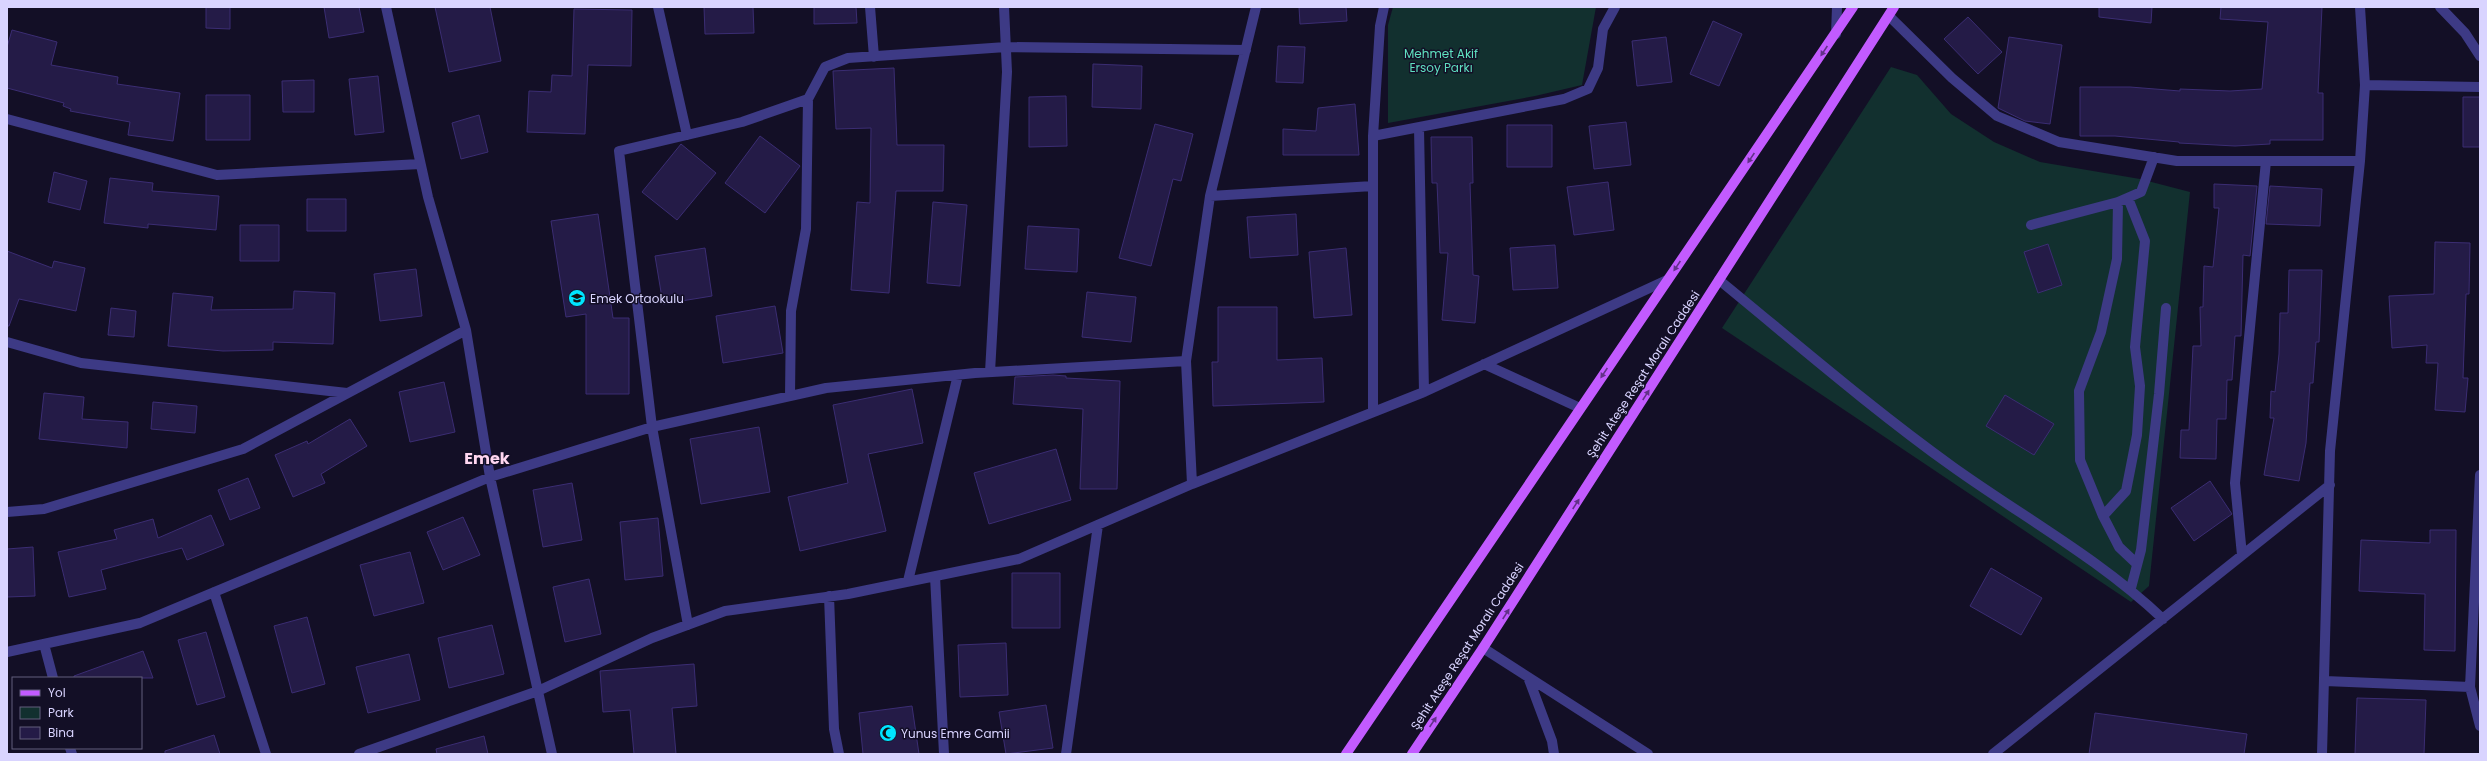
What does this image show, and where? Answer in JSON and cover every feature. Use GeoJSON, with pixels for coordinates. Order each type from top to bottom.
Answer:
{"type":"FeatureCollection","features":[{"type":"Feature","properties":{"kind":"main road"},"geometry":{"type":"LineString","coordinates":[[1346,754],[1853,7]]}},
{"type":"Feature","properties":{"kind":"main road","name":"Şehit Ateşe Reşat Moralı Caddesi"},"geometry":{"type":"LineString","coordinates":[[1412,754],[1483,648],[1894,7]]}},
{"type":"Feature","properties":{"kind":"street"},"geometry":{"type":"LineString","coordinates":[[386,7],[420,164],[466,330],[490,477],[552,754]]}},
{"type":"Feature","properties":{"kind":"street"},"geometry":{"type":"LineString","coordinates":[[658,7],[687,135]]}},
{"type":"Feature","properties":{"kind":"street"},"geometry":{"type":"LineString","coordinates":[[870,7],[874,57]]}},
{"type":"Feature","properties":{"kind":"street"},"geometry":{"type":"LineString","coordinates":[[990,372],[1007,72],[1004,7]]}},
{"type":"Feature","properties":{"kind":"street"},"geometry":{"type":"LineString","coordinates":[[1192,484],[1186,361],[1210,196],[1256,7]]}},
{"type":"Feature","properties":{"kind":"street"},"geometry":{"type":"LineString","coordinates":[[1374,412],[1373,136],[1380,26],[1384,7]]}},
{"type":"Feature","properties":{"kind":"street"},"geometry":{"type":"LineString","coordinates":[[1373,136],[1564,99],[1588,90],[1598,68],[1603,29],[1615,7]]}},
{"type":"Feature","properties":{"kind":"street"},"geometry":{"type":"LineString","coordinates":[[1836,34],[1837,7]]}},
{"type":"Feature","properties":{"kind":"street"},"geometry":{"type":"LineString","coordinates":[[2322,754],[2330,451],[2341,333],[2360,161],[2364,86],[2360,7]]}},
{"type":"Feature","properties":{"kind":"street"},"geometry":{"type":"LineString","coordinates":[[2440,7],[2465,33],[2480,56]]}},
{"type":"Feature","properties":{"kind":"street"},"geometry":{"type":"LineString","coordinates":[[1889,16],[1952,78],[1997,116],[2060,142],[2177,161],[2360,161]]}},
{"type":"Feature","properties":{"kind":"street"},"geometry":{"type":"LineString","coordinates":[[790,396],[791,311],[806,229],[808,99],[824,67],[848,58],[1006,47],[1246,50]]}},
{"type":"Feature","properties":{"kind":"street"},"geometry":{"type":"LineString","coordinates":[[2364,86],[2480,87]]}},
{"type":"Feature","properties":{"kind":"street"},"geometry":{"type":"LineString","coordinates":[[688,625],[652,427],[619,151],[742,122],[808,99]]}},
{"type":"Feature","properties":{"kind":"street"},"geometry":{"type":"LineString","coordinates":[[7,120],[217,175],[420,164]]}},
{"type":"Feature","properties":{"kind":"street"},"geometry":{"type":"LineString","coordinates":[[1418,128],[1424,392]]}},
{"type":"Feature","properties":{"kind":"street"},"geometry":{"type":"LineString","coordinates":[[2031,225],[2118,202],[2141,192],[2154,157]]}},
{"type":"Feature","properties":{"kind":"street"},"geometry":{"type":"LineString","coordinates":[[2242,555],[2235,483],[2266,161]]}},
{"type":"Feature","properties":{"kind":"street"},"geometry":{"type":"LineString","coordinates":[[1210,196],[1373,186]]}},
{"type":"Feature","properties":{"kind":"street"},"geometry":{"type":"LineString","coordinates":[[2103,516],[2126,491],[2137,435],[2140,386],[2135,347],[2145,241],[2128,198]]}},
{"type":"Feature","properties":{"kind":"street"},"geometry":{"type":"LineString","coordinates":[[2118,202],[2117,259],[2108,303],[2102,332],[2079,391],[2080,460],[2103,516],[2119,547],[2137,564]]}},
{"type":"Feature","properties":{"kind":"street"},"geometry":{"type":"LineString","coordinates":[[359,754],[538,691],[652,638],[725,612],[908,582],[1019,559],[1192,484],[1424,392],[1667,280]]}},
{"type":"Feature","properties":{"kind":"street"},"geometry":{"type":"LineString","coordinates":[[1719,280],[1810,355],[1952,466],[2131,588],[2163,619]]}},
{"type":"Feature","properties":{"kind":"street"},"geometry":{"type":"LineString","coordinates":[[2131,588],[2141,550],[2159,394],[2166,308]]}},
{"type":"Feature","properties":{"kind":"street"},"geometry":{"type":"LineString","coordinates":[[7,512],[44,509],[243,449],[466,330]]}},
{"type":"Feature","properties":{"kind":"street"},"geometry":{"type":"LineString","coordinates":[[7,342],[81,363],[347,394]]}},
{"type":"Feature","properties":{"kind":"street"},"geometry":{"type":"LineString","coordinates":[[7,652],[140,623],[490,477],[652,427],[826,388],[990,372],[1186,361]]}},
{"type":"Feature","properties":{"kind":"street"},"geometry":{"type":"LineString","coordinates":[[1484,364],[1580,408]]}},
{"type":"Feature","properties":{"kind":"street"},"geometry":{"type":"LineString","coordinates":[[908,582],[958,375]]}},
{"type":"Feature","properties":{"kind":"street"},"geometry":{"type":"LineString","coordinates":[[2480,475],[2470,687],[2480,726]]}},
{"type":"Feature","properties":{"kind":"street"},"geometry":{"type":"LineString","coordinates":[[1993,754],[2330,485]]}},
{"type":"Feature","properties":{"kind":"street"},"geometry":{"type":"LineString","coordinates":[[1066,754],[1098,525]]}},
{"type":"Feature","properties":{"kind":"street"},"geometry":{"type":"LineString","coordinates":[[935,576],[944,754]]}},
{"type":"Feature","properties":{"kind":"street"},"geometry":{"type":"LineString","coordinates":[[214,592],[266,754]]}},
{"type":"Feature","properties":{"kind":"street"},"geometry":{"type":"LineString","coordinates":[[829,596],[834,729],[839,754]]}},
{"type":"Feature","properties":{"kind":"street"},"geometry":{"type":"LineString","coordinates":[[44,644],[53,677]]}},
{"type":"Feature","properties":{"kind":"street"},"geometry":{"type":"LineString","coordinates":[[1483,648],[1648,754]]}},
{"type":"Feature","properties":{"kind":"street"},"geometry":{"type":"LineString","coordinates":[[1528,677],[1552,741],[1554,754]]}},
{"type":"Feature","properties":{"kind":"street"},"geometry":{"type":"LineString","coordinates":[[2325,681],[2470,687]]}},
{"type":"Feature","properties":{"kind":"green space","name":"Mehmet Akif Ersoy Parkı"},"geometry":{"type":"Polygon","coordinates":[[[1393,7],[1596,7],[1582,85],[1535,96],[1388,123],[1388,25],[1393,7]]]}},
{"type":"Feature","properties":{"kind":"green space"},"geometry":{"type":"Polygon","coordinates":[[[1891,67],[1917,75],[1951,114],[1994,142],[2040,162],[2140,179],[2190,192],[2149,586],[2131,602],[1722,328],[1891,67]]]}},
{"type":"Feature","properties":{"kind":"building"},"geometry":{"type":"Polygon","coordinates":[[[206,7],[230,7],[230,29],[206,28],[206,7]]]}},
{"type":"Feature","properties":{"kind":"building"},"geometry":{"type":"Polygon","coordinates":[[[324,7],[359,7],[364,32],[329,38],[324,7]]]}},
{"type":"Feature","properties":{"kind":"building"},"geometry":{"type":"Polygon","coordinates":[[[435,7],[490,7],[501,61],[449,72],[435,7]]]}},
{"type":"Feature","properties":{"kind":"building"},"geometry":{"type":"Polygon","coordinates":[[[704,7],[753,7],[754,33],[705,34],[704,7]]]}},
{"type":"Feature","properties":{"kind":"building"},"geometry":{"type":"Polygon","coordinates":[[[814,7],[856,7],[857,23],[814,24],[814,7]]]}},
{"type":"Feature","properties":{"kind":"building"},"geometry":{"type":"Polygon","coordinates":[[[1299,7],[1346,7],[1347,21],[1300,24],[1299,7]]]}},
{"type":"Feature","properties":{"kind":"building"},"geometry":{"type":"Polygon","coordinates":[[[2099,7],[2152,7],[2151,23],[2099,17],[2099,7]]]}},
{"type":"Feature","properties":{"kind":"building"},"geometry":{"type":"Polygon","coordinates":[[[2221,7],[2322,7],[2318,93],[2323,93],[2323,140],[2270,140],[2270,144],[2235,146],[2179,143],[2115,136],[2080,136],[2080,87],[2130,87],[2180,91],[2180,89],[2230,91],[2262,89],[2268,22],[2220,19],[2221,7]]]}},
{"type":"Feature","properties":{"kind":"building"},"geometry":{"type":"Polygon","coordinates":[[[574,9],[632,10],[631,66],[588,65],[585,134],[527,132],[529,91],[551,92],[552,75],[572,76],[574,9]]]}},
{"type":"Feature","properties":{"kind":"building"},"geometry":{"type":"Polygon","coordinates":[[[1968,17],[2002,52],[1978,74],[1944,39],[1968,17]]]}},
{"type":"Feature","properties":{"kind":"building"},"geometry":{"type":"Polygon","coordinates":[[[1713,21],[1742,34],[1719,86],[1690,74],[1713,21]]]}},
{"type":"Feature","properties":{"kind":"building"},"geometry":{"type":"Polygon","coordinates":[[[12,30],[57,42],[51,65],[118,77],[117,84],[180,93],[173,141],[128,135],[130,122],[70,111],[71,109],[63,106],[64,103],[7,88],[7,47],[12,30]]]}},
{"type":"Feature","properties":{"kind":"building"},"geometry":{"type":"Polygon","coordinates":[[[1666,37],[1672,82],[1637,86],[1632,41],[1666,37]]]}},
{"type":"Feature","properties":{"kind":"building"},"geometry":{"type":"Polygon","coordinates":[[[2009,37],[2062,45],[2050,124],[2025,121],[1998,108],[2009,37]]]}},
{"type":"Feature","properties":{"kind":"building"},"geometry":{"type":"Polygon","coordinates":[[[1278,46],[1305,47],[1303,83],[1276,82],[1278,46]]]}},
{"type":"Feature","properties":{"kind":"building"},"geometry":{"type":"Polygon","coordinates":[[[1093,64],[1142,66],[1141,109],[1092,107],[1093,64]]]}},
{"type":"Feature","properties":{"kind":"building"},"geometry":{"type":"Polygon","coordinates":[[[894,68],[897,145],[944,145],[943,191],[896,191],[889,293],[851,290],[857,202],[870,203],[871,128],[836,129],[833,71],[894,68]]]}},
{"type":"Feature","properties":{"kind":"building"},"geometry":{"type":"Polygon","coordinates":[[[378,76],[384,132],[355,135],[349,79],[378,76]]]}},
{"type":"Feature","properties":{"kind":"building"},"geometry":{"type":"Polygon","coordinates":[[[314,80],[314,112],[283,112],[282,81],[314,80]]]}},
{"type":"Feature","properties":{"kind":"building"},"geometry":{"type":"Polygon","coordinates":[[[206,95],[250,95],[250,140],[206,140],[206,95]]]}},
{"type":"Feature","properties":{"kind":"building"},"geometry":{"type":"Polygon","coordinates":[[[1066,96],[1067,146],[1029,147],[1029,97],[1066,96]]]}},
{"type":"Feature","properties":{"kind":"building"},"geometry":{"type":"Polygon","coordinates":[[[2463,97],[2480,97],[2480,147],[2463,147],[2463,97]]]}},
{"type":"Feature","properties":{"kind":"building"},"geometry":{"type":"Polygon","coordinates":[[[1355,104],[1359,155],[1283,155],[1283,129],[1316,131],[1318,108],[1355,104]]]}},
{"type":"Feature","properties":{"kind":"building"},"geometry":{"type":"Polygon","coordinates":[[[479,115],[488,152],[461,159],[452,123],[479,115]]]}},
{"type":"Feature","properties":{"kind":"building"},"geometry":{"type":"Polygon","coordinates":[[[1626,122],[1631,165],[1594,169],[1589,126],[1626,122]]]}},
{"type":"Feature","properties":{"kind":"building"},"geometry":{"type":"Polygon","coordinates":[[[1155,124],[1193,134],[1181,181],[1173,179],[1151,266],[1119,258],[1155,124]]]}},
{"type":"Feature","properties":{"kind":"building"},"geometry":{"type":"Polygon","coordinates":[[[1507,125],[1552,125],[1552,167],[1507,167],[1507,125]]]}},
{"type":"Feature","properties":{"kind":"building"},"geometry":{"type":"Polygon","coordinates":[[[760,136],[800,166],[765,213],[725,183],[760,136]]]}},
{"type":"Feature","properties":{"kind":"building"},"geometry":{"type":"Polygon","coordinates":[[[1431,137],[1472,137],[1473,183],[1470,183],[1473,275],[1479,276],[1475,323],[1442,320],[1448,253],[1440,253],[1437,183],[1432,183],[1431,137]]]}},
{"type":"Feature","properties":{"kind":"building"},"geometry":{"type":"Polygon","coordinates":[[[681,144],[716,173],[677,220],[642,192],[681,144]]]}},
{"type":"Feature","properties":{"kind":"building"},"geometry":{"type":"Polygon","coordinates":[[[54,172],[87,181],[80,210],[48,202],[54,172]]]}},
{"type":"Feature","properties":{"kind":"building"},"geometry":{"type":"Polygon","coordinates":[[[110,178],[153,183],[152,191],[219,196],[216,230],[148,224],[148,228],[104,223],[110,178]]]}},
{"type":"Feature","properties":{"kind":"building"},"geometry":{"type":"Polygon","coordinates":[[[1608,182],[1614,230],[1574,235],[1567,187],[1608,182]]]}},
{"type":"Feature","properties":{"kind":"building"},"geometry":{"type":"Polygon","coordinates":[[[2214,184],[2257,186],[2250,256],[2243,255],[2241,336],[2235,336],[2232,380],[2227,380],[2226,419],[2217,419],[2216,459],[2180,458],[2181,430],[2189,430],[2193,346],[2201,346],[2200,307],[2203,307],[2204,266],[2213,267],[2219,208],[2214,208],[2214,184]]]}},
{"type":"Feature","properties":{"kind":"building"},"geometry":{"type":"Polygon","coordinates":[[[2270,186],[2322,189],[2320,226],[2266,224],[2270,186]]]}},
{"type":"Feature","properties":{"kind":"building"},"geometry":{"type":"Polygon","coordinates":[[[307,199],[346,199],[346,231],[307,231],[307,199]]]}},
{"type":"Feature","properties":{"kind":"building"},"geometry":{"type":"Polygon","coordinates":[[[933,202],[967,205],[960,286],[927,283],[933,202]]]}},
{"type":"Feature","properties":{"kind":"building"},"geometry":{"type":"Polygon","coordinates":[[[598,214],[613,318],[629,318],[629,394],[586,394],[586,314],[566,317],[551,221],[598,214]]]}},
{"type":"Feature","properties":{"kind":"building"},"geometry":{"type":"Polygon","coordinates":[[[1296,214],[1298,255],[1250,258],[1247,217],[1296,214]]]}},
{"type":"Feature","properties":{"kind":"building"},"geometry":{"type":"Polygon","coordinates":[[[240,225],[279,225],[279,261],[240,261],[240,225]]]}},
{"type":"Feature","properties":{"kind":"building"},"geometry":{"type":"Polygon","coordinates":[[[1028,226],[1079,229],[1077,272],[1025,269],[1028,226]]]}},
{"type":"Feature","properties":{"kind":"building"},"geometry":{"type":"Polygon","coordinates":[[[2435,242],[2470,243],[2469,294],[2466,294],[2463,378],[2468,378],[2465,412],[2435,410],[2438,363],[2426,363],[2427,345],[2392,348],[2389,296],[2434,294],[2435,242]]]}},
{"type":"Feature","properties":{"kind":"building"},"geometry":{"type":"Polygon","coordinates":[[[2048,244],[2062,285],[2038,293],[2024,252],[2048,244]]]}},
{"type":"Feature","properties":{"kind":"building"},"geometry":{"type":"Polygon","coordinates":[[[1555,245],[1558,288],[1513,290],[1510,248],[1555,245]]]}},
{"type":"Feature","properties":{"kind":"building"},"geometry":{"type":"Polygon","coordinates":[[[705,248],[712,296],[663,304],[655,256],[705,248]]]}},
{"type":"Feature","properties":{"kind":"building"},"geometry":{"type":"Polygon","coordinates":[[[1346,248],[1352,315],[1314,318],[1309,252],[1346,248]]]}},
{"type":"Feature","properties":{"kind":"building"},"geometry":{"type":"Polygon","coordinates":[[[7,251],[52,268],[54,261],[85,268],[76,311],[19,299],[9,326],[7,326],[7,251]]]}},
{"type":"Feature","properties":{"kind":"building"},"geometry":{"type":"Polygon","coordinates":[[[416,269],[422,316],[380,321],[374,274],[416,269]]]}},
{"type":"Feature","properties":{"kind":"building"},"geometry":{"type":"Polygon","coordinates":[[[2289,270],[2322,270],[2319,342],[2316,342],[2313,383],[2310,383],[2306,443],[2299,481],[2264,475],[2274,418],[2270,418],[2271,391],[2275,392],[2279,354],[2280,313],[2288,313],[2289,270]]]}},
{"type":"Feature","properties":{"kind":"building"},"geometry":{"type":"Polygon","coordinates":[[[294,291],[335,293],[333,344],[273,342],[273,350],[223,351],[168,346],[173,293],[213,297],[211,310],[293,309],[294,291]]]}},
{"type":"Feature","properties":{"kind":"building"},"geometry":{"type":"Polygon","coordinates":[[[1087,292],[1136,297],[1131,342],[1082,337],[1087,292]]]}},
{"type":"Feature","properties":{"kind":"building"},"geometry":{"type":"Polygon","coordinates":[[[775,306],[783,353],[723,363],[716,316],[775,306]]]}},
{"type":"Feature","properties":{"kind":"building"},"geometry":{"type":"Polygon","coordinates":[[[1218,307],[1277,307],[1277,360],[1322,358],[1324,402],[1213,406],[1212,362],[1218,362],[1218,307]]]}},
{"type":"Feature","properties":{"kind":"building"},"geometry":{"type":"Polygon","coordinates":[[[111,308],[136,311],[134,337],[108,335],[111,308]]]}},
{"type":"Feature","properties":{"kind":"building"},"geometry":{"type":"Polygon","coordinates":[[[1053,375],[1066,376],[1066,378],[1120,381],[1117,489],[1080,489],[1083,409],[1013,404],[1015,377],[1053,375]]]}},
{"type":"Feature","properties":{"kind":"building"},"geometry":{"type":"Polygon","coordinates":[[[444,382],[455,432],[410,442],[399,392],[444,382]]]}},
{"type":"Feature","properties":{"kind":"building"},"geometry":{"type":"Polygon","coordinates":[[[912,389],[923,443],[868,454],[886,531],[800,551],[788,497],[848,483],[833,405],[912,389]]]}},
{"type":"Feature","properties":{"kind":"building"},"geometry":{"type":"Polygon","coordinates":[[[44,393],[84,397],[82,419],[128,422],[127,448],[39,439],[44,393]]]}},
{"type":"Feature","properties":{"kind":"building"},"geometry":{"type":"Polygon","coordinates":[[[2005,395],[2054,424],[2034,455],[1986,426],[2005,395]]]}},
{"type":"Feature","properties":{"kind":"building"},"geometry":{"type":"Polygon","coordinates":[[[153,402],[197,406],[195,433],[151,429],[153,402]]]}},
{"type":"Feature","properties":{"kind":"building"},"geometry":{"type":"Polygon","coordinates":[[[350,419],[367,446],[321,474],[325,483],[293,497],[275,455],[307,441],[308,444],[350,419]]]}},
{"type":"Feature","properties":{"kind":"building"},"geometry":{"type":"Polygon","coordinates":[[[759,427],[770,492],[701,504],[690,439],[759,427]]]}},
{"type":"Feature","properties":{"kind":"building"},"geometry":{"type":"Polygon","coordinates":[[[1056,449],[1071,500],[989,524],[974,473],[1056,449]]]}},
{"type":"Feature","properties":{"kind":"building"},"geometry":{"type":"Polygon","coordinates":[[[248,478],[260,508],[230,520],[218,490],[248,478]]]}},
{"type":"Feature","properties":{"kind":"building"},"geometry":{"type":"Polygon","coordinates":[[[2210,481],[2232,514],[2194,541],[2171,508],[2210,481]]]}},
{"type":"Feature","properties":{"kind":"building"},"geometry":{"type":"Polygon","coordinates":[[[572,483],[582,540],[543,547],[533,490],[572,483]]]}},
{"type":"Feature","properties":{"kind":"building"},"geometry":{"type":"Polygon","coordinates":[[[211,515],[224,545],[187,560],[182,548],[101,570],[106,589],[69,597],[58,552],[117,539],[114,530],[153,519],[158,538],[211,515]]]}},
{"type":"Feature","properties":{"kind":"building"},"geometry":{"type":"Polygon","coordinates":[[[463,517],[480,555],[443,570],[427,532],[463,517]]]}},
{"type":"Feature","properties":{"kind":"building"},"geometry":{"type":"Polygon","coordinates":[[[658,518],[663,576],[625,580],[620,522],[658,518]]]}},
{"type":"Feature","properties":{"kind":"building"},"geometry":{"type":"Polygon","coordinates":[[[2430,530],[2456,530],[2455,651],[2424,650],[2425,594],[2359,591],[2361,540],[2430,543],[2430,530]]]}},
{"type":"Feature","properties":{"kind":"building"},"geometry":{"type":"Polygon","coordinates":[[[33,547],[35,596],[7,597],[7,549],[33,547]]]}},
{"type":"Feature","properties":{"kind":"building"},"geometry":{"type":"Polygon","coordinates":[[[410,552],[424,603],[374,616],[360,565],[410,552]]]}},
{"type":"Feature","properties":{"kind":"building"},"geometry":{"type":"Polygon","coordinates":[[[1991,568],[2042,598],[2021,635],[1970,606],[1991,568]]]}},
{"type":"Feature","properties":{"kind":"building"},"geometry":{"type":"Polygon","coordinates":[[[1012,573],[1060,573],[1060,628],[1012,628],[1012,573]]]}},
{"type":"Feature","properties":{"kind":"building"},"geometry":{"type":"Polygon","coordinates":[[[589,579],[601,634],[565,642],[553,587],[589,579]]]}},
{"type":"Feature","properties":{"kind":"building"},"geometry":{"type":"Polygon","coordinates":[[[307,617],[325,684],[292,693],[274,626],[307,617]]]}},
{"type":"Feature","properties":{"kind":"building"},"geometry":{"type":"Polygon","coordinates":[[[492,625],[504,674],[449,688],[438,638],[492,625]]]}},
{"type":"Feature","properties":{"kind":"building"},"geometry":{"type":"Polygon","coordinates":[[[206,632],[225,697],[197,705],[178,640],[206,632]]]}},
{"type":"Feature","properties":{"kind":"building"},"geometry":{"type":"Polygon","coordinates":[[[1006,643],[1008,695],[960,697],[958,645],[1006,643]]]}},
{"type":"Feature","properties":{"kind":"building"},"geometry":{"type":"Polygon","coordinates":[[[143,651],[153,678],[74,677],[143,651]]]}},
{"type":"Feature","properties":{"kind":"building"},"geometry":{"type":"Polygon","coordinates":[[[409,654],[420,700],[368,713],[356,667],[409,654]]]}},
{"type":"Feature","properties":{"kind":"building"},"geometry":{"type":"Polygon","coordinates":[[[694,664],[697,706],[672,708],[676,754],[634,754],[630,710],[603,712],[600,671],[694,664]]]}},
{"type":"Feature","properties":{"kind":"building"},"geometry":{"type":"Polygon","coordinates":[[[2357,698],[2426,700],[2424,754],[2355,754],[2357,698]]]}},
{"type":"Feature","properties":{"kind":"building"},"geometry":{"type":"Polygon","coordinates":[[[1046,705],[1053,748],[1006,754],[999,712],[1046,705]]]}},
{"type":"Feature","properties":{"kind":"building","name":"Yunus Emre Camii"},"geometry":{"type":"Polygon","coordinates":[[[912,706],[919,754],[863,754],[859,713],[912,706]]]}},
{"type":"Feature","properties":{"kind":"building"},"geometry":{"type":"Polygon","coordinates":[[[2095,713],[2247,734],[2244,754],[2089,754],[2095,713]]]}},
{"type":"Feature","properties":{"kind":"building"},"geometry":{"type":"Polygon","coordinates":[[[214,735],[220,754],[165,754],[165,751],[214,735]]]}},
{"type":"Feature","properties":{"kind":"building"},"geometry":{"type":"Polygon","coordinates":[[[484,736],[488,754],[437,754],[436,749],[484,736]]]}},
{"type":"Feature","properties":{"kind":"place","name":"Emek Ortaokulu"},"geometry":{"type":"Point","coordinates":[577,298]}},
{"type":"Feature","properties":{"kind":"place","name":"Yunus Emre Camii"},"geometry":{"type":"Point","coordinates":[888,733]}},
{"type":"Feature","properties":{"kind":"district","name":"Emek"},"geometry":{"type":"Point","coordinates":[487,458]}}]}
